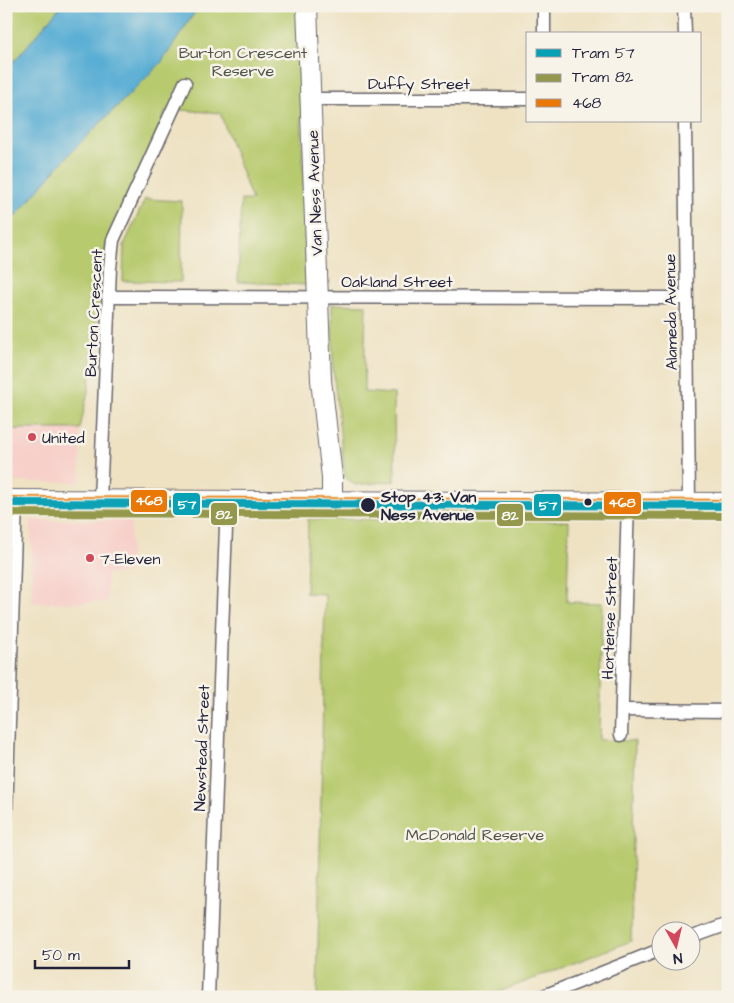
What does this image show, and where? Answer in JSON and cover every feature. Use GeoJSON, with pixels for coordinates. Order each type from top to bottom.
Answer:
{"type":"FeatureCollection","features":[{"type":"Feature","properties":{"kind":"main road","name":"Van Ness Avenue"},"geometry":{"type":"LineString","coordinates":[[307,6],[321,380],[332,477],[325,501]]}},
{"type":"Feature","properties":{"kind":"main road"},"geometry":{"type":"LineString","coordinates":[[11,500],[728,503]]}},
{"type":"Feature","properties":{"kind":"street"},"geometry":{"type":"LineString","coordinates":[[544,6],[544,32]]}},
{"type":"Feature","properties":{"kind":"street"},"geometry":{"type":"LineString","coordinates":[[684,6],[685,32]]}},
{"type":"Feature","properties":{"kind":"street","name":"Burton Crescent"},"geometry":{"type":"LineString","coordinates":[[100,500],[108,297],[113,240],[185,83]]}},
{"type":"Feature","properties":{"kind":"street","name":"Duffy Street"},"geometry":{"type":"LineString","coordinates":[[310,100],[526,99]]}},
{"type":"Feature","properties":{"kind":"street","name":"Alameda Avenue"},"geometry":{"type":"LineString","coordinates":[[685,122],[689,503]]}},
{"type":"Feature","properties":{"kind":"street","name":"Oakland Street"},"geometry":{"type":"LineString","coordinates":[[108,297],[686,298]]}},
{"type":"Feature","properties":{"kind":"street"},"geometry":{"type":"LineString","coordinates":[[6,817],[11,500]]}},
{"type":"Feature","properties":{"kind":"street","name":"Newstead Street"},"geometry":{"type":"LineString","coordinates":[[208,997],[227,501]]}},
{"type":"Feature","properties":{"kind":"street","name":"Hortense Street"},"geometry":{"type":"LineString","coordinates":[[621,735],[628,502]]}},
{"type":"Feature","properties":{"kind":"street"},"geometry":{"type":"LineString","coordinates":[[622,710],[728,711]]}},
{"type":"Feature","properties":{"kind":"street"},"geometry":{"type":"LineString","coordinates":[[702,933],[728,924]]}},
{"type":"Feature","properties":{"kind":"street"},"geometry":{"type":"LineString","coordinates":[[541,997],[652,953]]}},
{"type":"Feature","properties":{"kind":"shaded area","name":"United"},"geometry":{"type":"Polygon","coordinates":[[[6,429],[80,429],[80,482],[6,482],[6,429]]]}},
{"type":"Feature","properties":{"kind":"shaded area","name":"7-Eleven"},"geometry":{"type":"Polygon","coordinates":[[[31,520],[131,521],[129,573],[107,574],[107,602],[32,603],[31,520]]]}},
{"type":"Feature","properties":{"kind":"green space"},"geometry":{"type":"Polygon","coordinates":[[[6,6],[61,6],[6,71],[6,6]]]}},
{"type":"Feature","properties":{"kind":"green space","name":"Burton Crescent Reserve"},"geometry":{"type":"Polygon","coordinates":[[[199,6],[298,6],[307,285],[238,282],[241,200],[252,200],[220,113],[167,109],[106,245],[89,386],[80,429],[6,429],[6,227],[70,153],[161,63],[199,6]]]}},
{"type":"Feature","properties":{"kind":"green space"},"geometry":{"type":"Polygon","coordinates":[[[145,199],[182,201],[181,282],[123,281],[124,245],[145,199]]]}},
{"type":"Feature","properties":{"kind":"green space"},"geometry":{"type":"Polygon","coordinates":[[[332,304],[366,305],[364,392],[394,394],[395,481],[355,485],[345,477],[333,369],[332,304]]]}},
{"type":"Feature","properties":{"kind":"green space","name":"McDonald Reserve"},"geometry":{"type":"Polygon","coordinates":[[[308,519],[569,521],[567,602],[602,603],[599,740],[635,741],[631,941],[486,997],[317,997],[325,594],[306,593],[308,519]]]}},
{"type":"Feature","properties":{"kind":"water"},"geometry":{"type":"Polygon","coordinates":[[[61,6],[199,6],[161,63],[70,153],[6,227],[6,71],[61,6]]]}},
{"type":"Feature","properties":{"kind":"tram line","name":"57"},"geometry":{"type":"LineString","coordinates":[[6,503],[728,506]]}},
{"type":"Feature","properties":{"kind":"tram line","name":"82"},"geometry":{"type":"LineString","coordinates":[[6,513],[728,516]]}},
{"type":"Feature","properties":{"kind":"transit line","name":"468"},"geometry":{"type":"LineString","coordinates":[[6,500],[728,503]]}},
{"type":"Feature","properties":{"kind":"place","name":"United"},"geometry":{"type":"Point","coordinates":[32,437]}},
{"type":"Feature","properties":{"kind":"place","name":"Stop 43: Van Ness Avenue"},"geometry":{"type":"Point","coordinates":[368,505]}},
{"type":"Feature","properties":{"kind":"place","name":"7-Eleven"},"geometry":{"type":"Point","coordinates":[90,558]}}]}
